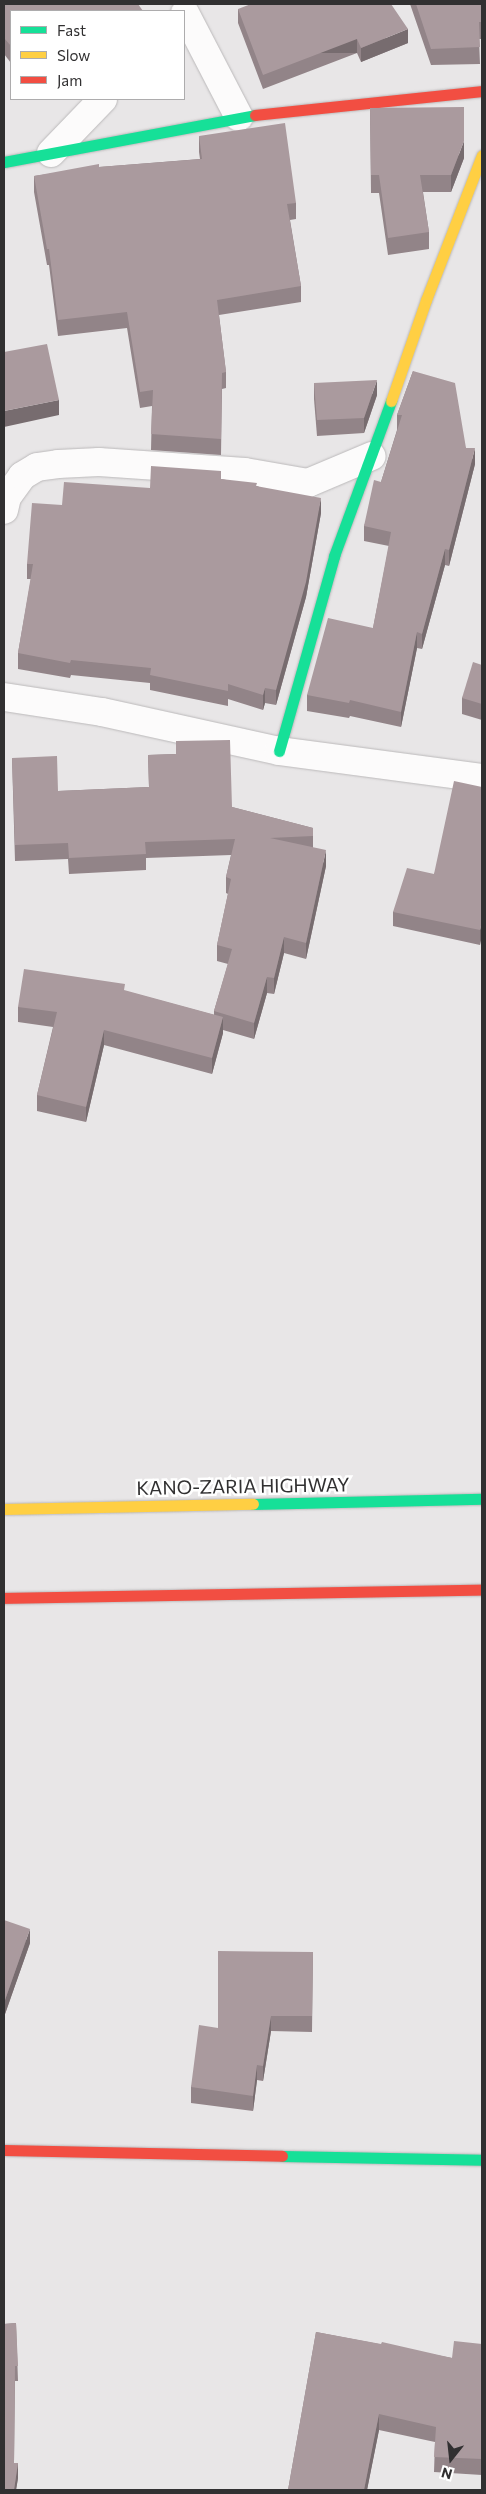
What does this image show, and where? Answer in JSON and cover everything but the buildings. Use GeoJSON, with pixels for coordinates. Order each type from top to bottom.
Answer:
{"type":"FeatureCollection","features":[{"type":"Feature","properties":{"kind":"main road"},"geometry":{"type":"LineString","coordinates":[[4,162],[239,117],[482,91]]}},
{"type":"Feature","properties":{"kind":"main road"},"geometry":{"type":"LineString","coordinates":[[279,751],[334,556],[372,456],[426,300],[482,155]]}},
{"type":"Feature","properties":{"kind":"main road","name":"KANO-ZARIA HIGHWAY"},"geometry":{"type":"LineString","coordinates":[[4,1509],[482,1499]]}},
{"type":"Feature","properties":{"kind":"main road"},"geometry":{"type":"LineString","coordinates":[[4,1598],[482,1590]]}},
{"type":"Feature","properties":{"kind":"main road"},"geometry":{"type":"LineString","coordinates":[[4,2150],[482,2160]]}},
{"type":"Feature","properties":{"kind":"street"},"geometry":{"type":"LineString","coordinates":[[188,10],[239,117]]}},
{"type":"Feature","properties":{"kind":"street"},"geometry":{"type":"LineString","coordinates":[[51,153],[102,100]]}},
{"type":"Feature","properties":{"kind":"street"},"geometry":{"type":"LineString","coordinates":[[4,510],[7,497],[22,476],[37,467],[99,462],[245,472],[308,483],[372,456]]}},
{"type":"Feature","properties":{"kind":"street"},"geometry":{"type":"LineString","coordinates":[[4,697],[102,712],[279,751],[482,778]]}},
{"type":"Feature","properties":{"kind":"traffic: fast"},"geometry":{"type":"LineString","coordinates":[[4,162],[255,115]]}},
{"type":"Feature","properties":{"kind":"traffic: fast"},"geometry":{"type":"LineString","coordinates":[[279,751],[334,556],[391,401]]}},
{"type":"Feature","properties":{"kind":"traffic: fast"},"geometry":{"type":"LineString","coordinates":[[253,1504],[482,1499]]}},
{"type":"Feature","properties":{"kind":"traffic: fast"},"geometry":{"type":"LineString","coordinates":[[282,2156],[482,2160]]}},
{"type":"Feature","properties":{"kind":"traffic: slow"},"geometry":{"type":"LineString","coordinates":[[391,401],[426,300],[482,155]]}},
{"type":"Feature","properties":{"kind":"traffic: slow"},"geometry":{"type":"LineString","coordinates":[[4,1509],[253,1504]]}},
{"type":"Feature","properties":{"kind":"traffic: jam"},"geometry":{"type":"LineString","coordinates":[[255,115],[482,91]]}},
{"type":"Feature","properties":{"kind":"traffic: jam"},"geometry":{"type":"LineString","coordinates":[[4,1598],[482,1590]]}},
{"type":"Feature","properties":{"kind":"traffic: jam"},"geometry":{"type":"LineString","coordinates":[[4,2150],[282,2156]]}}]}
